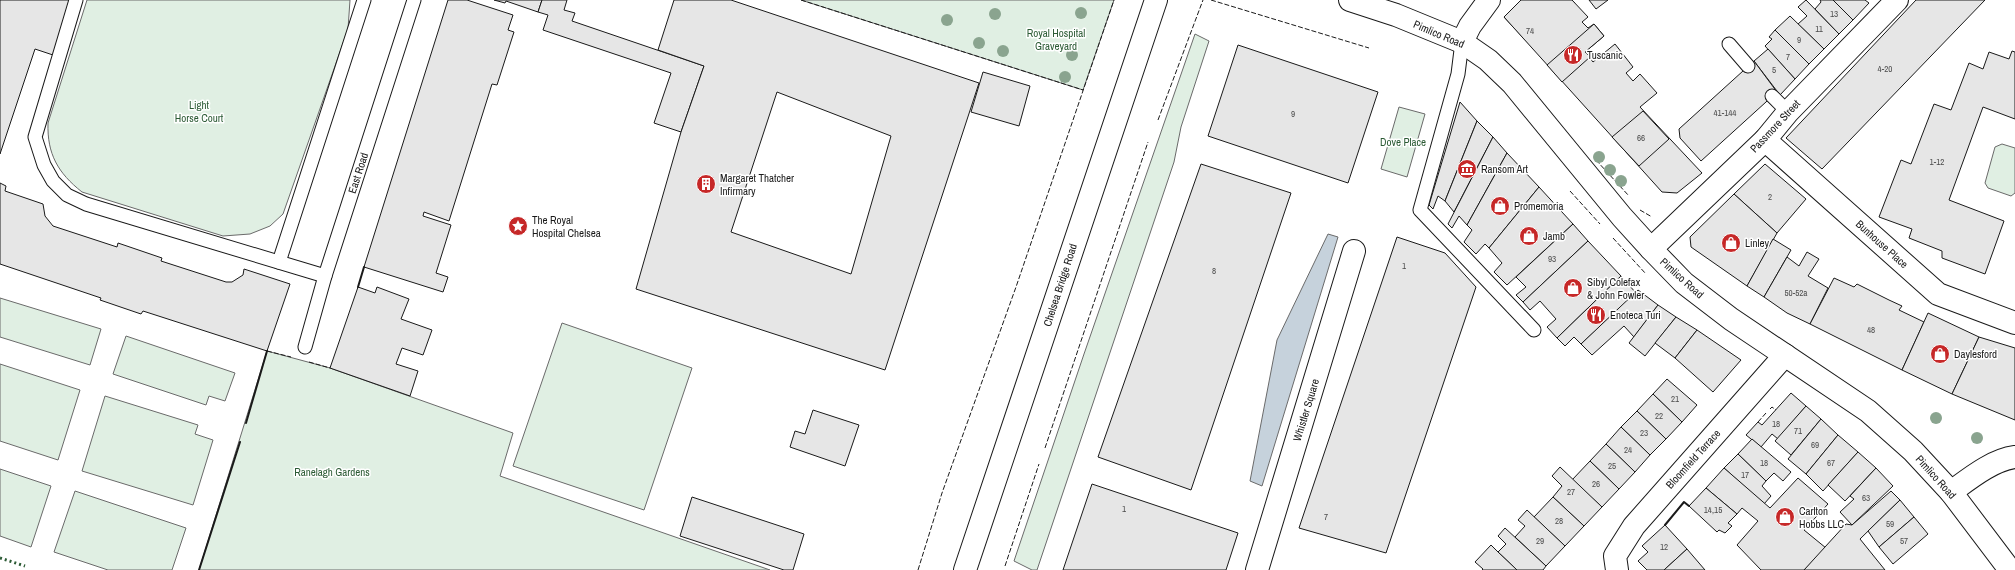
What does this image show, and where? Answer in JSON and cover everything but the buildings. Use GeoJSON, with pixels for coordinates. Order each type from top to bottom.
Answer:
{"type":"FeatureCollection","features":[{"type":"Feature","properties":{"kind":"main road","name":"Chelsea Bridge Road"},"geometry":{"type":"LineString","coordinates":[[965,570],[1156,0]]}},
{"type":"Feature","properties":{"kind":"main road","name":"Pimlico Road"},"geometry":{"type":"LineString","coordinates":[[1350,0],[1396,15],[1462,42],[1488,60],[1512,83],[1650,249],[1684,283],[1732,319],[1868,411],[1913,451],[1951,492],[2010,570]]}},
{"type":"Feature","properties":{"kind":"main road"},"geometry":{"type":"LineString","coordinates":[[1462,42],[1470,26],[1489,0]]}},
{"type":"Feature","properties":{"kind":"main road","name":"Passmore Street"},"geometry":{"type":"LineString","coordinates":[[1650,249],[1765,140],[1788,112],[1897,0]]}},
{"type":"Feature","properties":{"kind":"main road","name":"Bunhouse Place"},"geometry":{"type":"LineString","coordinates":[[1765,140],[1938,294],[2015,323]]}},
{"type":"Feature","properties":{"kind":"main road","name":"Whistler Square"},"geometry":{"type":"LineString","coordinates":[[1257,570],[1354,251]]}},
{"type":"Feature","properties":{"kind":"main road","name":"Bloomfield Terrace"},"geometry":{"type":"LineString","coordinates":[[1617,570],[1615,556],[1634,526],[1786,355]]}},
{"type":"Feature","properties":{"kind":"main road"},"geometry":{"type":"LineString","coordinates":[[1951,492],[1980,472],[2009,458],[2015,457]]}},
{"type":"Feature","properties":{"kind":"lane"},"geometry":{"type":"LineString","coordinates":[[76,0],[35,137],[44,165],[53,181],[67,195],[86,204],[325,276]]}},
{"type":"Feature","properties":{"kind":"lane"},"geometry":{"type":"LineString","coordinates":[[279,262],[364,0]]}},
{"type":"Feature","properties":{"kind":"lane","name":"East Road"},"geometry":{"type":"LineString","coordinates":[[305,347],[325,276],[414,0]]}},
{"type":"Feature","properties":{"kind":"lane"},"geometry":{"type":"LineString","coordinates":[[1462,42],[1458,74],[1420,210],[1534,330]]}},
{"type":"Feature","properties":{"kind":"lane"},"geometry":{"type":"LineString","coordinates":[[1729,44],[1748,66]]}},
{"type":"Feature","properties":{"kind":"lane"},"geometry":{"type":"LineString","coordinates":[[1772,96],[1788,112]]}},
{"type":"Feature","properties":{"kind":"green space","name":"Light Horse Court"},"geometry":{"type":"Polygon","coordinates":[[[87,0],[350,0],[348,29],[283,214],[270,226],[250,234],[223,236],[82,192],[66,178],[60,170],[52,153],[48,134],[48,123],[87,0]]]}},
{"type":"Feature","properties":{"kind":"green space","name":"Royal Hospital Graveyard"},"geometry":{"type":"Polygon","coordinates":[[[801,0],[1114,0],[1083,90],[801,0]]]}},
{"type":"Feature","properties":{"kind":"green space"},"geometry":{"type":"Polygon","coordinates":[[[1195,34],[1209,41],[1181,127],[1174,162],[1037,570],[1032,570],[1014,561],[1195,34]]]}},
{"type":"Feature","properties":{"kind":"green space","name":"Dove Place"},"geometry":{"type":"Polygon","coordinates":[[[1399,107],[1425,114],[1407,177],[1381,169],[1399,107]]]}},
{"type":"Feature","properties":{"kind":"green space"},"geometry":{"type":"Polygon","coordinates":[[[2002,144],[2015,148],[2015,193],[2011,196],[1988,188],[1985,183],[1995,147],[2002,144]]]}},
{"type":"Feature","properties":{"kind":"green space"},"geometry":{"type":"Polygon","coordinates":[[[0,298],[101,329],[90,365],[0,337],[0,298]]]}},
{"type":"Feature","properties":{"kind":"green space"},"geometry":{"type":"Polygon","coordinates":[[[562,323],[692,368],[644,510],[513,466],[562,323]]]}},
{"type":"Feature","properties":{"kind":"green space"},"geometry":{"type":"Polygon","coordinates":[[[126,336],[235,373],[225,401],[209,396],[206,405],[113,374],[126,336]]]}},
{"type":"Feature","properties":{"kind":"green space","name":"Ranelagh Gardens"},"geometry":{"type":"Polygon","coordinates":[[[267,351],[330,368],[513,433],[500,476],[770,570],[199,570],[267,351]]]}},
{"type":"Feature","properties":{"kind":"green space"},"geometry":{"type":"Polygon","coordinates":[[[0,364],[80,390],[58,460],[0,441],[0,364]]]}},
{"type":"Feature","properties":{"kind":"green space"},"geometry":{"type":"Polygon","coordinates":[[[105,396],[198,425],[195,434],[213,440],[193,505],[82,471],[105,396]]]}},
{"type":"Feature","properties":{"kind":"green space"},"geometry":{"type":"Polygon","coordinates":[[[0,469],[51,486],[31,547],[0,536],[0,469]]]}},
{"type":"Feature","properties":{"kind":"green space"},"geometry":{"type":"Polygon","coordinates":[[[75,491],[186,528],[172,570],[108,570],[54,552],[75,491]]]}},
{"type":"Feature","properties":{"kind":"shaded area"},"geometry":{"type":"Polygon","coordinates":[[[1328,234],[1338,237],[1262,486],[1250,481],[1277,340],[1328,234]]]}},
{"type":"Feature","properties":{"kind":"hedge"},"geometry":{"type":"LineString","coordinates":[[0,558],[25,566]]}},
{"type":"Feature","properties":{"kind":"fence"},"geometry":{"type":"LineString","coordinates":[[801,0],[1083,90]]}},
{"type":"Feature","properties":{"kind":"fence"},"geometry":{"type":"LineString","coordinates":[[918,570],[942,493],[1016,287],[1114,0]]}},
{"type":"Feature","properties":{"kind":"fence"},"geometry":{"type":"LineString","coordinates":[[1158,120],[1203,0]]}},
{"type":"Feature","properties":{"kind":"fence"},"geometry":{"type":"LineString","coordinates":[[1211,0],[1369,48]]}},
{"type":"Feature","properties":{"kind":"fence"},"geometry":{"type":"LineString","coordinates":[[1045,448],[1148,142]]}},
{"type":"Feature","properties":{"kind":"fence"},"geometry":{"type":"LineString","coordinates":[[1596,160],[1629,196]]}},
{"type":"Feature","properties":{"kind":"fence"},"geometry":{"type":"LineString","coordinates":[[1570,191],[1600,224]]}},
{"type":"Feature","properties":{"kind":"fence"},"geometry":{"type":"LineString","coordinates":[[1640,210],[1652,217]]}},
{"type":"Feature","properties":{"kind":"fence"},"geometry":{"type":"LineString","coordinates":[[1613,238],[1646,274]]}},
{"type":"Feature","properties":{"kind":"fence"},"geometry":{"type":"LineString","coordinates":[[267,351],[291,357]]}},
{"type":"Feature","properties":{"kind":"fence"},"geometry":{"type":"LineString","coordinates":[[309,362],[330,368]]}},
{"type":"Feature","properties":{"kind":"fence"},"geometry":{"type":"LineString","coordinates":[[1770,409],[1772,407],[1776,410]]}},
{"type":"Feature","properties":{"kind":"fence"},"geometry":{"type":"LineString","coordinates":[[1758,422],[1766,413]]}},
{"type":"Feature","properties":{"kind":"fence"},"geometry":{"type":"LineString","coordinates":[[1005,566],[1039,464]]}},
{"type":"Feature","properties":{"kind":"wall"},"geometry":{"type":"LineString","coordinates":[[358,287],[364,267]]}},
{"type":"Feature","properties":{"kind":"wall"},"geometry":{"type":"LineString","coordinates":[[246,423],[267,351]]}},
{"type":"Feature","properties":{"kind":"wall"},"geometry":{"type":"LineString","coordinates":[[199,570],[240,442]]}},
{"type":"Feature","properties":{"kind":"wall"},"geometry":{"type":"LineString","coordinates":[[1665,525],[1684,502],[1689,506]]}},
{"type":"Feature","properties":{"kind":"place","name":"Tuscanic"},"geometry":{"type":"Point","coordinates":[1573,55]}},
{"type":"Feature","properties":{"kind":"place","name":"Ransom Art"},"geometry":{"type":"Point","coordinates":[1467,169]}},
{"type":"Feature","properties":{"kind":"place","name":"Margaret Thatcher Infirmary"},"geometry":{"type":"Point","coordinates":[706,184]}},
{"type":"Feature","properties":{"kind":"place","name":"Promemoria"},"geometry":{"type":"Point","coordinates":[1500,206]}},
{"type":"Feature","properties":{"kind":"place","name":"The Royal Hospital Chelsea"},"geometry":{"type":"Point","coordinates":[518,226]}},
{"type":"Feature","properties":{"kind":"place","name":"Jamb"},"geometry":{"type":"Point","coordinates":[1529,236]}},
{"type":"Feature","properties":{"kind":"place","name":"Linley"},"geometry":{"type":"Point","coordinates":[1731,243]}},
{"type":"Feature","properties":{"kind":"place","name":"Sibyl Colefax & John Fowler"},"geometry":{"type":"Point","coordinates":[1573,288]}},
{"type":"Feature","properties":{"kind":"place","name":"Enoteca Turi"},"geometry":{"type":"Point","coordinates":[1596,315]}},
{"type":"Feature","properties":{"kind":"place","name":"Daylesford"},"geometry":{"type":"Point","coordinates":[1940,354]}},
{"type":"Feature","properties":{"kind":"place","name":"Carlton Hobbs LLC"},"geometry":{"type":"Point","coordinates":[1785,517]}}]}
